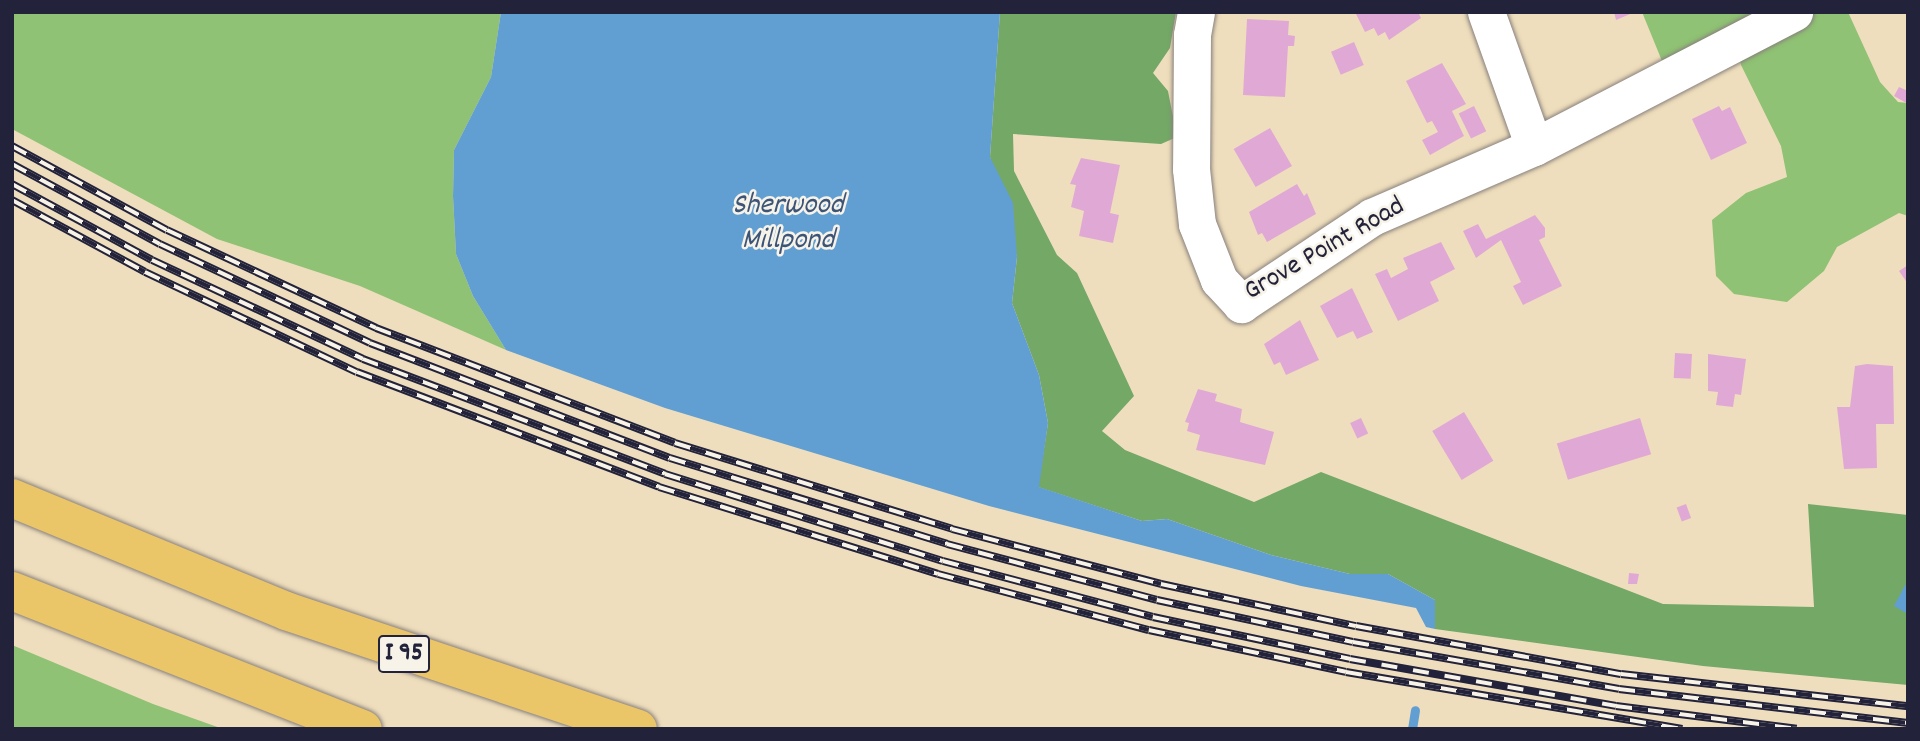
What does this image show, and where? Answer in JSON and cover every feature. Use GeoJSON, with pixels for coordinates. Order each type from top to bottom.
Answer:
{"type":"FeatureCollection","features":[{"type":"Feature","properties":{"kind":"highway","name":"I 95"},"geometry":{"type":"LineString","coordinates":[[12,498],[286,611],[638,729]]}},
{"type":"Feature","properties":{"kind":"highway"},"geometry":{"type":"LineString","coordinates":[[12,591],[222,677],[363,729]]}},
{"type":"Feature","properties":{"kind":"street","name":"Grove Point Road"},"geometry":{"type":"LineString","coordinates":[[1196,12],[1192,36],[1191,169],[1197,224],[1219,280],[1241,304],[1372,217],[1534,147],[1794,12]]}},
{"type":"Feature","properties":{"kind":"street"},"geometry":{"type":"LineString","coordinates":[[1486,12],[1534,147]]}},
{"type":"Feature","properties":{"kind":"green space"},"geometry":{"type":"Polygon","coordinates":[[[12,12],[501,12],[491,77],[454,150],[453,196],[456,254],[473,296],[506,350],[360,286],[217,239],[12,129],[12,12]]]}},
{"type":"Feature","properties":{"kind":"green space"},"geometry":{"type":"Polygon","coordinates":[[[1000,12],[1176,12],[1170,48],[1153,73],[1168,91],[1177,137],[1161,144],[1013,134],[1014,171],[1057,255],[1077,273],[1134,396],[1102,431],[1125,450],[1254,502],[1321,472],[1663,604],[1814,607],[1808,504],[1908,515],[1908,685],[1703,666],[1435,629],[1435,600],[1388,574],[1350,574],[1271,555],[1167,519],[1142,521],[1038,487],[1048,423],[1039,375],[1012,303],[1017,257],[990,157],[1000,12]]]}},
{"type":"Feature","properties":{"kind":"green space"},"geometry":{"type":"Polygon","coordinates":[[[1642,12],[1770,12],[1779,29],[1815,12],[1848,12],[1880,82],[1898,102],[1908,103],[1908,216],[1899,213],[1837,247],[1824,271],[1787,302],[1734,294],[1716,276],[1712,220],[1746,193],[1787,177],[1781,146],[1741,65],[1733,27],[1662,61],[1642,12]]]}},
{"type":"Feature","properties":{"kind":"green space"},"geometry":{"type":"Polygon","coordinates":[[[12,645],[153,704],[223,729],[12,729],[12,645]]]}},
{"type":"Feature","properties":{"kind":"water","name":"Sherwood Millpond"},"geometry":{"type":"Polygon","coordinates":[[[501,12],[1000,12],[990,157],[1013,203],[1017,257],[1012,303],[1039,375],[1048,423],[1039,487],[1142,521],[1167,519],[1271,555],[1350,574],[1388,574],[1435,600],[1435,629],[1426,627],[1416,608],[1301,586],[989,506],[665,408],[506,350],[473,296],[456,254],[453,196],[454,150],[491,77],[501,12]]]}},
{"type":"Feature","properties":{"kind":"water"},"geometry":{"type":"Polygon","coordinates":[[[1908,580],[1908,614],[1894,606],[1908,580]]]}},
{"type":"Feature","properties":{"kind":"building"},"geometry":{"type":"Polygon","coordinates":[[[1418,12],[1421,18],[1389,40],[1385,32],[1378,36],[1374,28],[1365,32],[1356,14],[1418,12]]]}},
{"type":"Feature","properties":{"kind":"building"},"geometry":{"type":"Polygon","coordinates":[[[1614,12],[1635,12],[1616,20],[1614,12]]]}},
{"type":"Feature","properties":{"kind":"building"},"geometry":{"type":"Polygon","coordinates":[[[1247,19],[1289,21],[1288,35],[1295,36],[1294,46],[1288,46],[1285,97],[1243,95],[1247,19]]]}},
{"type":"Feature","properties":{"kind":"building"},"geometry":{"type":"Polygon","coordinates":[[[1354,42],[1364,65],[1341,75],[1331,52],[1354,42]]]}},
{"type":"Feature","properties":{"kind":"building"},"geometry":{"type":"Polygon","coordinates":[[[1442,63],[1466,104],[1452,111],[1464,136],[1430,155],[1422,140],[1438,132],[1432,121],[1427,123],[1406,81],[1442,63]]]}},
{"type":"Feature","properties":{"kind":"building"},"geometry":{"type":"Polygon","coordinates":[[[1899,87],[1908,91],[1908,104],[1894,96],[1899,87]]]}},
{"type":"Feature","properties":{"kind":"building"},"geometry":{"type":"Polygon","coordinates":[[[1474,106],[1486,131],[1471,139],[1459,113],[1474,106]]]}},
{"type":"Feature","properties":{"kind":"building"},"geometry":{"type":"Polygon","coordinates":[[[1719,106],[1722,111],[1730,107],[1747,143],[1711,160],[1692,119],[1719,106]]]}},
{"type":"Feature","properties":{"kind":"building"},"geometry":{"type":"Polygon","coordinates":[[[1270,128],[1292,166],[1256,187],[1234,149],[1270,128]]]}},
{"type":"Feature","properties":{"kind":"building"},"geometry":{"type":"Polygon","coordinates":[[[1081,158],[1120,165],[1110,213],[1119,215],[1113,243],[1079,236],[1084,211],[1071,207],[1076,185],[1070,184],[1081,158]]]}},
{"type":"Feature","properties":{"kind":"building"},"geometry":{"type":"Polygon","coordinates":[[[1297,184],[1304,196],[1307,193],[1316,214],[1267,242],[1262,233],[1258,235],[1249,212],[1297,184]]]}},
{"type":"Feature","properties":{"kind":"building"},"geometry":{"type":"Polygon","coordinates":[[[1535,215],[1545,228],[1545,237],[1539,240],[1562,286],[1523,305],[1513,286],[1521,282],[1501,240],[1476,258],[1463,231],[1478,224],[1486,239],[1535,215]]]}},
{"type":"Feature","properties":{"kind":"building"},"geometry":{"type":"Polygon","coordinates":[[[1441,242],[1455,269],[1430,282],[1439,301],[1398,321],[1375,274],[1387,269],[1391,278],[1408,269],[1403,258],[1441,242]]]}},
{"type":"Feature","properties":{"kind":"building"},"geometry":{"type":"Polygon","coordinates":[[[1908,265],[1908,284],[1899,271],[1908,265]]]}},
{"type":"Feature","properties":{"kind":"building"},"geometry":{"type":"Polygon","coordinates":[[[1352,288],[1373,332],[1357,339],[1353,331],[1337,338],[1320,306],[1352,288]]]}},
{"type":"Feature","properties":{"kind":"building"},"geometry":{"type":"Polygon","coordinates":[[[1300,320],[1319,360],[1286,375],[1280,362],[1274,365],[1264,344],[1300,320]]]}},
{"type":"Feature","properties":{"kind":"building"},"geometry":{"type":"Polygon","coordinates":[[[1675,353],[1692,354],[1691,379],[1674,378],[1675,353]]]}},
{"type":"Feature","properties":{"kind":"building"},"geometry":{"type":"Polygon","coordinates":[[[1708,354],[1746,359],[1741,395],[1735,394],[1733,407],[1716,405],[1718,392],[1708,391],[1708,354]]]}},
{"type":"Feature","properties":{"kind":"building"},"geometry":{"type":"Polygon","coordinates":[[[1855,366],[1893,366],[1894,424],[1876,424],[1877,468],[1844,469],[1837,407],[1850,407],[1855,366]]]}},
{"type":"Feature","properties":{"kind":"building"},"geometry":{"type":"Polygon","coordinates":[[[1198,389],[1217,394],[1215,401],[1242,409],[1240,422],[1274,432],[1265,465],[1196,450],[1200,435],[1187,431],[1189,423],[1185,422],[1198,389]]]}},
{"type":"Feature","properties":{"kind":"building"},"geometry":{"type":"Polygon","coordinates":[[[1464,412],[1493,461],[1462,480],[1432,431],[1464,412]]]}},
{"type":"Feature","properties":{"kind":"building"},"geometry":{"type":"Polygon","coordinates":[[[1361,418],[1368,433],[1357,438],[1350,423],[1361,418]]]}},
{"type":"Feature","properties":{"kind":"building"},"geometry":{"type":"Polygon","coordinates":[[[1640,418],[1651,454],[1568,480],[1557,443],[1640,418]]]}},
{"type":"Feature","properties":{"kind":"building"},"geometry":{"type":"Polygon","coordinates":[[[1686,504],[1691,518],[1682,522],[1677,507],[1686,504]]]}},
{"type":"Feature","properties":{"kind":"building"},"geometry":{"type":"Polygon","coordinates":[[[1629,573],[1639,574],[1637,584],[1628,584],[1629,573]]]}},
{"type":"Feature","properties":{"kind":"waterway"},"geometry":{"type":"LineString","coordinates":[[1412,729],[1415,710]]}},
{"type":"Feature","properties":{"kind":"railway"},"geometry":{"type":"LineString","coordinates":[[12,146],[167,230],[376,328],[675,443],[952,529],[1161,584],[1356,626],[1621,674],[1908,706]]}},
{"type":"Feature","properties":{"kind":"railway"},"geometry":{"type":"LineString","coordinates":[[12,164],[160,244],[370,343],[670,458],[947,544],[1157,600],[1353,642],[1619,689],[1908,723]]}},
{"type":"Feature","properties":{"kind":"railway"},"geometry":{"type":"LineString","coordinates":[[12,184],[152,260],[363,359],[665,474],[943,561],[1153,617],[1350,659],[1616,706],[1797,729]]}},
{"type":"Feature","properties":{"kind":"railway"},"geometry":{"type":"LineString","coordinates":[[12,200],[145,272],[357,372],[659,487],[938,574],[1149,630],[1346,672],[1682,729]]}}]}
